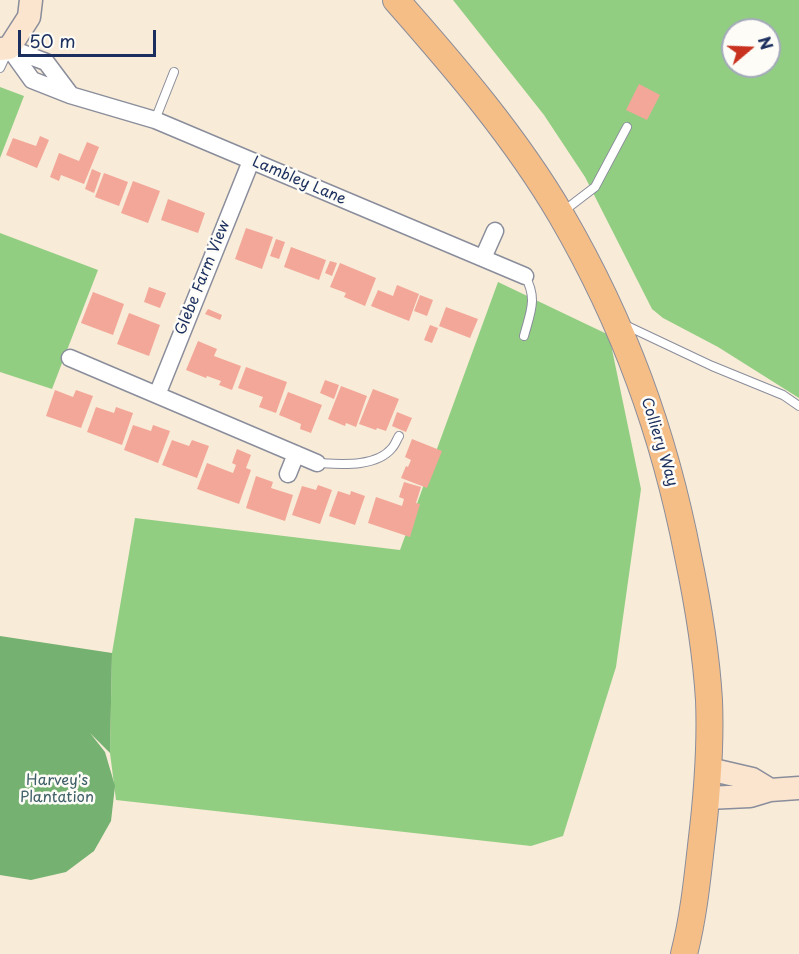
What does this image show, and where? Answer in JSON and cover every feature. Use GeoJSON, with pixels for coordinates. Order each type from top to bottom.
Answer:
{"type":"FeatureCollection","features":[{"type":"Feature","properties":{"kind":"main road","name":"Colliery Way"},"geometry":{"type":"LineString","coordinates":[[396,0],[489,111],[560,214],[617,322],[648,403],[680,513],[703,626],[709,700],[707,798],[697,884],[684,954]]}},
{"type":"Feature","properties":{"kind":"street"},"geometry":{"type":"LineString","coordinates":[[2,52],[15,12],[24,0]]}},
{"type":"Feature","properties":{"kind":"street"},"geometry":{"type":"LineString","coordinates":[[2,52],[29,17],[31,0]]}},
{"type":"Feature","properties":{"kind":"street","name":"Lambley Lane"},"geometry":{"type":"LineString","coordinates":[[2,52],[32,80],[70,95],[155,120],[525,276]]}},
{"type":"Feature","properties":{"kind":"street","name":"Glebe Farm View"},"geometry":{"type":"LineString","coordinates":[[157,395],[251,161]]}},
{"type":"Feature","properties":{"kind":"street"},"geometry":{"type":"LineString","coordinates":[[483,258],[495,231]]}},
{"type":"Feature","properties":{"kind":"street"},"geometry":{"type":"LineString","coordinates":[[70,358],[317,463]]}},
{"type":"Feature","properties":{"kind":"street"},"geometry":{"type":"LineString","coordinates":[[288,474],[296,454]]}},
{"type":"Feature","properties":{"kind":"street"},"geometry":{"type":"LineString","coordinates":[[709,769],[752,778],[770,790]]}},
{"type":"Feature","properties":{"kind":"street"},"geometry":{"type":"LineString","coordinates":[[707,798],[750,796],[770,790],[799,788]]}},
{"type":"Feature","properties":{"kind":"lane"},"geometry":{"type":"LineString","coordinates":[[155,120],[174,72]]}},
{"type":"Feature","properties":{"kind":"lane"},"geometry":{"type":"LineString","coordinates":[[560,214],[595,187],[627,127]]}},
{"type":"Feature","properties":{"kind":"lane"},"geometry":{"type":"LineString","coordinates":[[524,336],[533,303],[531,288],[525,276]]}},
{"type":"Feature","properties":{"kind":"lane"},"geometry":{"type":"LineString","coordinates":[[617,322],[712,366],[783,395],[799,406]]}},
{"type":"Feature","properties":{"kind":"lane"},"geometry":{"type":"LineString","coordinates":[[317,463],[339,464],[375,459],[391,449],[399,435]]}},
{"type":"Feature","properties":{"kind":"green space"},"geometry":{"type":"Polygon","coordinates":[[[453,0],[799,0],[799,398],[718,347],[663,318],[652,309],[585,177],[544,115],[453,0]]]}},
{"type":"Feature","properties":{"kind":"green space"},"geometry":{"type":"Polygon","coordinates":[[[0,87],[24,96],[0,158],[0,87]]]}},
{"type":"Feature","properties":{"kind":"green space"},"geometry":{"type":"Polygon","coordinates":[[[0,233],[98,270],[52,389],[0,372],[0,233]]]}},
{"type":"Feature","properties":{"kind":"green space"},"geometry":{"type":"Polygon","coordinates":[[[498,282],[609,335],[641,489],[616,667],[563,836],[531,846],[116,800],[110,753],[112,653],[135,518],[400,550],[498,282]]]}},
{"type":"Feature","properties":{"kind":"green space","name":"Harvey's Plantation"},"geometry":{"type":"Polygon","coordinates":[[[0,636],[112,653],[110,753],[90,733],[105,752],[115,786],[111,821],[94,851],[66,872],[31,880],[0,875],[0,636]]]}},
{"type":"Feature","properties":{"kind":"building"},"geometry":{"type":"Polygon","coordinates":[[[639,84],[660,95],[647,120],[626,110],[639,84]]]}},
{"type":"Feature","properties":{"kind":"building"},"geometry":{"type":"Polygon","coordinates":[[[40,136],[49,140],[37,168],[6,155],[13,138],[36,146],[40,136]]]}},
{"type":"Feature","properties":{"kind":"building"},"geometry":{"type":"Polygon","coordinates":[[[87,142],[99,147],[84,184],[61,175],[59,181],[50,177],[59,153],[79,161],[87,142]]]}},
{"type":"Feature","properties":{"kind":"building"},"geometry":{"type":"Polygon","coordinates":[[[92,169],[101,173],[94,193],[85,189],[92,169]]]}},
{"type":"Feature","properties":{"kind":"building"},"geometry":{"type":"Polygon","coordinates":[[[104,173],[128,182],[119,206],[95,197],[104,173]]]}},
{"type":"Feature","properties":{"kind":"building"},"geometry":{"type":"Polygon","coordinates":[[[133,181],[160,191],[148,223],[121,213],[133,181]]]}},
{"type":"Feature","properties":{"kind":"building"},"geometry":{"type":"Polygon","coordinates":[[[168,199],[205,213],[198,233],[161,220],[168,199]]]}},
{"type":"Feature","properties":{"kind":"building"},"geometry":{"type":"Polygon","coordinates":[[[246,228],[273,237],[262,269],[235,259],[246,228]]]}},
{"type":"Feature","properties":{"kind":"building"},"geometry":{"type":"Polygon","coordinates":[[[276,239],[285,242],[279,259],[270,256],[276,239]]]}},
{"type":"Feature","properties":{"kind":"building"},"geometry":{"type":"Polygon","coordinates":[[[291,247],[326,260],[319,280],[284,267],[291,247]]]}},
{"type":"Feature","properties":{"kind":"building"},"geometry":{"type":"Polygon","coordinates":[[[330,261],[337,263],[332,276],[325,273],[330,261]]]}},
{"type":"Feature","properties":{"kind":"building"},"geometry":{"type":"Polygon","coordinates":[[[340,263],[376,278],[365,306],[344,297],[346,293],[330,287],[340,263]]]}},
{"type":"Feature","properties":{"kind":"building"},"geometry":{"type":"Polygon","coordinates":[[[397,285],[419,294],[409,321],[371,306],[378,290],[393,296],[397,285]]]}},
{"type":"Feature","properties":{"kind":"building"},"geometry":{"type":"Polygon","coordinates":[[[149,287],[166,293],[160,308],[144,302],[149,287]]]}},
{"type":"Feature","properties":{"kind":"building"},"geometry":{"type":"Polygon","coordinates":[[[93,292],[124,304],[113,335],[81,323],[93,292]]]}},
{"type":"Feature","properties":{"kind":"building"},"geometry":{"type":"Polygon","coordinates":[[[420,295],[433,300],[427,316],[414,311],[420,295]]]}},
{"type":"Feature","properties":{"kind":"building"},"geometry":{"type":"Polygon","coordinates":[[[446,307],[478,319],[470,338],[439,326],[446,307]]]}},
{"type":"Feature","properties":{"kind":"building"},"geometry":{"type":"Polygon","coordinates":[[[208,309],[222,315],[220,320],[205,314],[208,309]]]}},
{"type":"Feature","properties":{"kind":"building"},"geometry":{"type":"Polygon","coordinates":[[[129,313],[160,325],[149,356],[117,344],[129,313]]]}},
{"type":"Feature","properties":{"kind":"building"},"geometry":{"type":"Polygon","coordinates":[[[430,325],[438,328],[432,343],[424,340],[430,325]]]}},
{"type":"Feature","properties":{"kind":"building"},"geometry":{"type":"Polygon","coordinates":[[[198,341],[217,349],[214,356],[241,366],[232,390],[219,385],[221,381],[186,370],[198,341]]]}},
{"type":"Feature","properties":{"kind":"building"},"geometry":{"type":"Polygon","coordinates":[[[246,367],[287,382],[276,413],[259,407],[263,397],[238,388],[246,367]]]}},
{"type":"Feature","properties":{"kind":"building"},"geometry":{"type":"Polygon","coordinates":[[[325,380],[339,385],[334,399],[320,393],[325,380]]]}},
{"type":"Feature","properties":{"kind":"building"},"geometry":{"type":"Polygon","coordinates":[[[341,386],[367,396],[356,427],[346,423],[345,426],[328,419],[341,386]]]}},
{"type":"Feature","properties":{"kind":"building"},"geometry":{"type":"Polygon","coordinates":[[[373,389],[399,399],[386,431],[359,424],[373,389]]]}},
{"type":"Feature","properties":{"kind":"building"},"geometry":{"type":"Polygon","coordinates":[[[55,390],[73,397],[76,390],[93,396],[81,428],[46,416],[55,390]]]}},
{"type":"Feature","properties":{"kind":"building"},"geometry":{"type":"Polygon","coordinates":[[[288,392],[322,405],[311,433],[300,429],[301,424],[279,415],[288,392]]]}},
{"type":"Feature","properties":{"kind":"building"},"geometry":{"type":"Polygon","coordinates":[[[96,407],[114,413],[116,407],[133,413],[122,445],[87,432],[96,407]]]}},
{"type":"Feature","properties":{"kind":"building"},"geometry":{"type":"Polygon","coordinates":[[[397,412],[412,418],[406,432],[392,426],[397,412]]]}},
{"type":"Feature","properties":{"kind":"building"},"geometry":{"type":"Polygon","coordinates":[[[133,425],[151,431],[153,425],[170,431],[158,463],[124,450],[133,425]]]}},
{"type":"Feature","properties":{"kind":"building"},"geometry":{"type":"Polygon","coordinates":[[[412,439],[442,451],[427,488],[401,478],[411,460],[405,457],[412,439]]]}},
{"type":"Feature","properties":{"kind":"building"},"geometry":{"type":"Polygon","coordinates":[[[172,440],[189,446],[192,440],[209,446],[197,478],[162,465],[172,440]]]}},
{"type":"Feature","properties":{"kind":"building"},"geometry":{"type":"Polygon","coordinates":[[[237,449],[251,455],[246,468],[251,470],[239,504],[197,489],[207,463],[233,473],[236,465],[232,463],[237,449]]]}},
{"type":"Feature","properties":{"kind":"building"},"geometry":{"type":"Polygon","coordinates":[[[256,476],[273,482],[271,488],[293,495],[285,521],[246,508],[256,476]]]}},
{"type":"Feature","properties":{"kind":"building"},"geometry":{"type":"Polygon","coordinates":[[[404,482],[421,487],[416,503],[420,504],[410,537],[368,523],[376,497],[402,506],[404,499],[399,497],[404,482]]]}},
{"type":"Feature","properties":{"kind":"building"},"geometry":{"type":"Polygon","coordinates":[[[318,485],[332,490],[320,524],[292,515],[302,486],[316,490],[318,485]]]}},
{"type":"Feature","properties":{"kind":"building"},"geometry":{"type":"Polygon","coordinates":[[[338,491],[350,495],[351,491],[365,496],[355,525],[329,516],[338,491]]]}}]}
